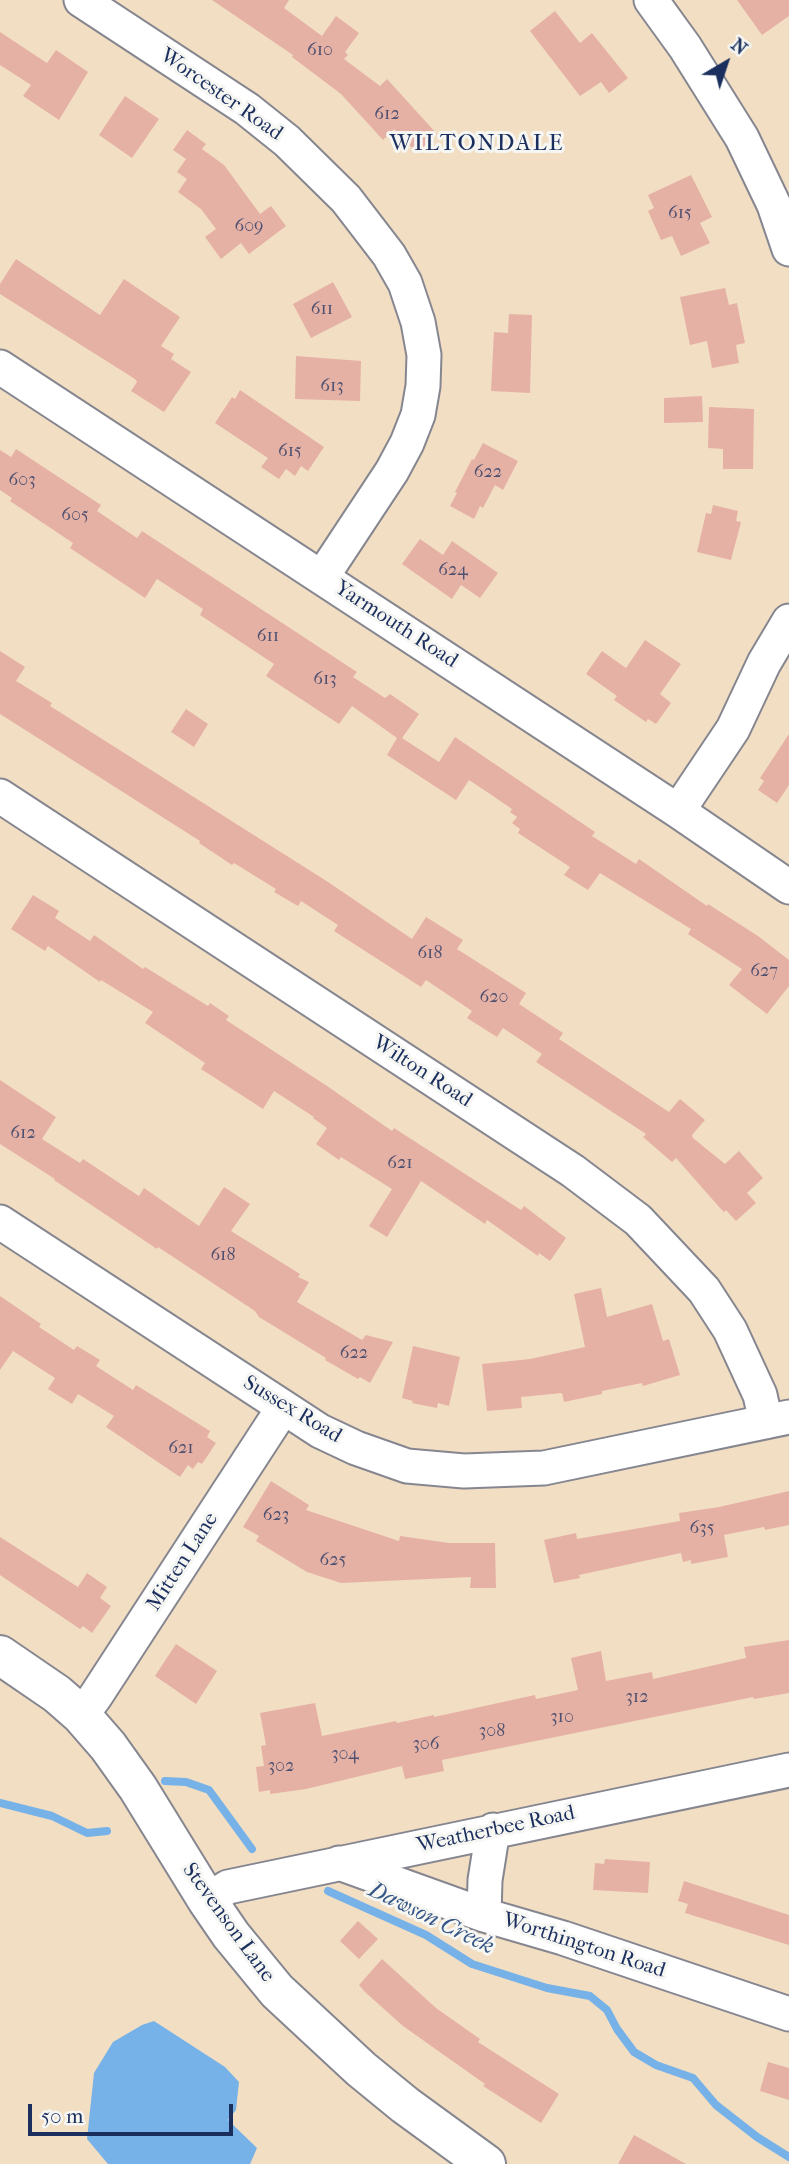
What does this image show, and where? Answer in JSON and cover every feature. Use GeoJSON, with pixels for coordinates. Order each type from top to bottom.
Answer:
{"type":"FeatureCollection","features":[{"type":"Feature","properties":{"kind":"street","name":"Worcester Road"},"geometry":{"type":"LineString","coordinates":[[81,0],[247,109],[287,141],[322,173],[346,200],[389,255],[405,283],[418,322],[424,355],[418,415],[392,471],[322,577]]}},
{"type":"Feature","properties":{"kind":"street"},"geometry":{"type":"LineString","coordinates":[[651,0],[685,47],[742,138],[774,205],[789,249]]}},
{"type":"Feature","properties":{"kind":"street","name":"Yarmouth Road"},"geometry":{"type":"LineString","coordinates":[[0,368],[678,811],[789,887]]}},
{"type":"Feature","properties":{"kind":"street"},"geometry":{"type":"LineString","coordinates":[[678,811],[733,729],[764,663],[789,621]]}},
{"type":"Feature","properties":{"kind":"street","name":"Wilton Road"},"geometry":{"type":"LineString","coordinates":[[0,796],[573,1171],[638,1220],[704,1290],[730,1330],[760,1395],[778,1420]]}},
{"type":"Feature","properties":{"kind":"street","name":"Sussex Road"},"geometry":{"type":"LineString","coordinates":[[0,1222],[320,1431],[356,1448],[407,1465],[464,1471],[544,1468],[778,1420]]}},
{"type":"Feature","properties":{"kind":"street","name":"Mitten Lane"},"geometry":{"type":"LineString","coordinates":[[81,1714],[95,1697],[283,1408]]}},
{"type":"Feature","properties":{"kind":"street","name":"Stevenson Lane"},"geometry":{"type":"LineString","coordinates":[[0,1655],[81,1714],[108,1746],[207,1900],[255,1965],[303,2017],[405,2105],[486,2164]]}},
{"type":"Feature","properties":{"kind":"street","name":"Weatherbee Road"},"geometry":{"type":"LineString","coordinates":[[207,1900],[228,1886],[789,1770]]}},
{"type":"Feature","properties":{"kind":"street"},"geometry":{"type":"LineString","coordinates":[[484,1915],[485,1880],[493,1830]]}},
{"type":"Feature","properties":{"kind":"street","name":"Worthington Road"},"geometry":{"type":"LineString","coordinates":[[339,1863],[484,1915],[563,1938],[789,2014]]}},
{"type":"Feature","properties":{"kind":"water"},"geometry":{"type":"Polygon","coordinates":[[[154,2021],[225,2067],[239,2082],[236,2110],[228,2120],[257,2148],[250,2164],[108,2164],[87,2139],[94,2073],[113,2042],[154,2021]]]}},
{"type":"Feature","properties":{"kind":"building"},"geometry":{"type":"Polygon","coordinates":[[[212,0],[289,0],[284,8],[322,36],[336,16],[359,33],[345,52],[348,55],[344,59],[380,86],[387,79],[437,134],[417,153],[394,129],[383,140],[341,94],[292,57],[293,55],[212,0]]]}},
{"type":"Feature","properties":{"kind":"building"},"geometry":{"type":"Polygon","coordinates":[[[737,0],[789,0],[789,16],[762,35],[737,0]]]}},
{"type":"Feature","properties":{"kind":"building"},"geometry":{"type":"Polygon","coordinates":[[[555,11],[580,43],[592,33],[628,78],[609,93],[601,82],[580,96],[530,31],[555,11]]]}},
{"type":"Feature","properties":{"kind":"building"},"geometry":{"type":"Polygon","coordinates":[[[0,32],[47,63],[56,50],[88,72],[59,120],[23,96],[31,85],[0,65],[0,32]]]}},
{"type":"Feature","properties":{"kind":"building"},"geometry":{"type":"Polygon","coordinates":[[[125,96],[159,119],[132,158],[99,135],[125,96]]]}},
{"type":"Feature","properties":{"kind":"building"},"geometry":{"type":"Polygon","coordinates":[[[187,130],[206,144],[202,149],[224,165],[260,214],[271,206],[286,226],[249,254],[241,243],[221,259],[205,237],[216,229],[201,209],[178,192],[187,179],[177,172],[186,159],[173,150],[187,130]]]}},
{"type":"Feature","properties":{"kind":"building"},"geometry":{"type":"Polygon","coordinates":[[[691,175],[712,217],[700,223],[710,243],[681,256],[672,236],[661,240],[648,211],[654,208],[648,195],[691,175]]]}},
{"type":"Feature","properties":{"kind":"building"},"geometry":{"type":"Polygon","coordinates":[[[16,259],[100,315],[124,279],[180,317],[161,346],[174,354],[171,359],[191,372],[164,412],[131,391],[137,382],[135,379],[0,294],[0,284],[16,259]]]}},
{"type":"Feature","properties":{"kind":"building"},"geometry":{"type":"Polygon","coordinates":[[[333,282],[352,317],[311,338],[293,304],[333,282]]]}},
{"type":"Feature","properties":{"kind":"building"},"geometry":{"type":"Polygon","coordinates":[[[725,288],[729,305],[737,303],[745,343],[736,345],[739,363],[712,368],[707,341],[690,345],[680,297],[725,288]]]}},
{"type":"Feature","properties":{"kind":"building"},"geometry":{"type":"Polygon","coordinates":[[[509,314],[532,315],[530,393],[491,391],[494,332],[508,333],[509,314]]]}},
{"type":"Feature","properties":{"kind":"building"},"geometry":{"type":"Polygon","coordinates":[[[296,356],[361,361],[360,401],[295,399],[296,356]]]}},
{"type":"Feature","properties":{"kind":"building"},"geometry":{"type":"Polygon","coordinates":[[[240,390],[324,447],[308,471],[301,466],[295,476],[286,469],[279,479],[261,467],[268,458],[215,423],[232,397],[235,399],[240,390]]]}},
{"type":"Feature","properties":{"kind":"building"},"geometry":{"type":"Polygon","coordinates":[[[702,396],[703,422],[664,423],[664,398],[702,396]]]}},
{"type":"Feature","properties":{"kind":"building"},"geometry":{"type":"Polygon","coordinates":[[[709,407],[754,409],[753,469],[723,469],[723,449],[708,448],[709,407]]]}},
{"type":"Feature","properties":{"kind":"building"},"geometry":{"type":"Polygon","coordinates":[[[483,443],[518,461],[503,490],[495,485],[474,519],[450,506],[472,459],[474,460],[483,443]]]}},
{"type":"Feature","properties":{"kind":"building"},"geometry":{"type":"Polygon","coordinates":[[[16,449],[101,505],[97,511],[137,538],[142,531],[357,672],[353,677],[385,698],[390,694],[419,714],[402,738],[439,762],[455,737],[595,832],[592,836],[636,864],[639,859],[707,906],[708,904],[758,936],[789,960],[789,986],[767,1014],[729,985],[742,969],[688,934],[691,929],[600,873],[588,890],[564,875],[570,867],[518,833],[520,829],[512,823],[517,817],[510,812],[512,809],[487,792],[469,780],[456,800],[387,755],[397,738],[352,706],[339,724],[266,676],[274,664],[200,615],[203,609],[157,579],[145,598],[70,548],[73,543],[10,501],[12,498],[0,490],[0,450],[11,457],[16,449]]]}},
{"type":"Feature","properties":{"kind":"building"},"geometry":{"type":"Polygon","coordinates":[[[713,505],[738,511],[736,521],[741,522],[731,560],[697,552],[706,513],[711,514],[713,505]]]}},
{"type":"Feature","properties":{"kind":"building"},"geometry":{"type":"Polygon","coordinates":[[[420,539],[443,555],[452,541],[498,573],[480,598],[461,585],[452,599],[402,564],[420,539]]]}},
{"type":"Feature","properties":{"kind":"building"},"geometry":{"type":"Polygon","coordinates":[[[645,640],[681,664],[660,694],[671,703],[656,724],[648,719],[646,722],[614,700],[617,696],[586,674],[602,651],[626,668],[645,640]]]}},
{"type":"Feature","properties":{"kind":"building"},"geometry":{"type":"Polygon","coordinates":[[[0,651],[25,667],[16,681],[52,703],[50,706],[328,882],[412,939],[426,917],[463,940],[457,949],[526,993],[519,1004],[563,1033],[559,1039],[669,1112],[680,1099],[705,1120],[692,1135],[693,1138],[725,1164],[739,1151],[763,1178],[747,1193],[756,1203],[736,1221],[726,1210],[724,1212],[720,1208],[676,1158],[672,1162],[643,1137],[646,1134],[536,1062],[542,1054],[503,1028],[497,1037],[467,1018],[472,1011],[426,980],[421,987],[334,931],[338,925],[301,901],[298,906],[274,892],[276,889],[234,863],[232,865],[199,843],[200,841],[0,714],[0,651]]]}},
{"type":"Feature","properties":{"kind":"building"},"geometry":{"type":"Polygon","coordinates":[[[186,709],[208,724],[194,747],[171,732],[186,709]]]}},
{"type":"Feature","properties":{"kind":"building"},"geometry":{"type":"Polygon","coordinates":[[[789,734],[789,785],[777,803],[758,790],[764,781],[760,778],[789,734]]]}},
{"type":"Feature","properties":{"kind":"building"},"geometry":{"type":"Polygon","coordinates":[[[33,895],[59,911],[55,918],[90,941],[94,935],[143,969],[145,967],[208,1006],[210,1003],[229,1016],[226,1020],[392,1131],[394,1128],[521,1210],[524,1206],[566,1238],[550,1261],[539,1253],[538,1256],[487,1220],[485,1224],[421,1181],[387,1237],[369,1226],[392,1189],[316,1144],[327,1128],[314,1117],[274,1091],[263,1109],[201,1069],[205,1063],[145,1023],[153,1012],[101,980],[100,982],[48,946],[45,951],[11,929],[33,895]]]}},
{"type":"Feature","properties":{"kind":"building"},"geometry":{"type":"Polygon","coordinates":[[[0,1080],[56,1117],[42,1139],[80,1163],[83,1159],[139,1196],[144,1188],[199,1226],[224,1187],[250,1204],[231,1231],[309,1282],[297,1302],[362,1340],[366,1335],[393,1342],[370,1383],[325,1360],[326,1358],[259,1317],[255,1311],[0,1144],[0,1080]]]}},
{"type":"Feature","properties":{"kind":"building"},"geometry":{"type":"Polygon","coordinates":[[[601,1288],[607,1317],[652,1304],[663,1341],[669,1339],[680,1375],[643,1386],[642,1383],[602,1391],[602,1394],[564,1402],[562,1393],[521,1397],[522,1408],[487,1411],[482,1364],[530,1359],[585,1347],[574,1294],[601,1288]]]}},
{"type":"Feature","properties":{"kind":"building"},"geometry":{"type":"Polygon","coordinates":[[[0,1296],[74,1350],[77,1346],[100,1360],[96,1366],[133,1390],[136,1385],[210,1431],[207,1437],[216,1443],[202,1464],[198,1462],[193,1469],[188,1465],[180,1477],[106,1427],[114,1416],[78,1394],[72,1404],[48,1389],[55,1378],[13,1351],[0,1370],[0,1296]]]}},
{"type":"Feature","properties":{"kind":"building"},"geometry":{"type":"Polygon","coordinates":[[[413,1346],[460,1357],[449,1406],[438,1403],[437,1408],[402,1398],[413,1346]]]}},
{"type":"Feature","properties":{"kind":"building"},"geometry":{"type":"Polygon","coordinates":[[[271,1481],[309,1505],[306,1510],[399,1541],[400,1536],[449,1543],[495,1543],[496,1588],[470,1588],[471,1577],[341,1583],[307,1572],[256,1541],[259,1536],[243,1527],[271,1481]]]}},
{"type":"Feature","properties":{"kind":"building"},"geometry":{"type":"Polygon","coordinates":[[[789,1491],[789,1525],[724,1535],[728,1557],[691,1564],[691,1560],[683,1562],[681,1553],[554,1583],[544,1540],[576,1533],[577,1539],[680,1521],[679,1513],[789,1491]]]}},
{"type":"Feature","properties":{"kind":"building"},"geometry":{"type":"Polygon","coordinates":[[[0,1537],[78,1587],[87,1573],[107,1587],[100,1598],[111,1606],[92,1633],[83,1626],[80,1629],[0,1575],[0,1537]]]}},
{"type":"Feature","properties":{"kind":"building"},"geometry":{"type":"Polygon","coordinates":[[[789,1640],[789,1693],[753,1697],[442,1760],[444,1771],[405,1779],[402,1766],[306,1789],[270,1794],[270,1790],[259,1792],[256,1767],[264,1766],[261,1746],[266,1745],[260,1713],[315,1703],[322,1736],[396,1721],[434,1717],[535,1695],[536,1699],[578,1690],[571,1658],[601,1651],[606,1681],[652,1672],[653,1679],[746,1658],[744,1647],[789,1640]]]}},
{"type":"Feature","properties":{"kind":"building"},"geometry":{"type":"Polygon","coordinates":[[[176,1644],[217,1671],[196,1704],[155,1676],[176,1644]]]}},
{"type":"Feature","properties":{"kind":"building"},"geometry":{"type":"Polygon","coordinates":[[[605,1859],[650,1862],[648,1893],[593,1890],[595,1863],[604,1864],[605,1859]]]}},
{"type":"Feature","properties":{"kind":"building"},"geometry":{"type":"Polygon","coordinates":[[[684,1881],[789,1915],[789,1945],[685,1913],[688,1904],[678,1901],[684,1881]]]}},
{"type":"Feature","properties":{"kind":"building"},"geometry":{"type":"Polygon","coordinates":[[[358,1921],[378,1939],[359,1959],[340,1941],[358,1921]]]}},
{"type":"Feature","properties":{"kind":"building"},"geometry":{"type":"Polygon","coordinates":[[[382,1959],[436,2008],[480,2039],[478,2042],[559,2094],[541,2123],[483,2086],[485,2084],[403,2026],[365,1992],[359,1985],[382,1959]]]}},
{"type":"Feature","properties":{"kind":"building"},"geometry":{"type":"Polygon","coordinates":[[[768,2062],[789,2068],[789,2100],[760,2091],[768,2062]]]}},
{"type":"Feature","properties":{"kind":"building"},"geometry":{"type":"Polygon","coordinates":[[[634,2135],[686,2164],[618,2164],[634,2135]]]}},
{"type":"Feature","properties":{"kind":"waterway","name":"Dawson Creek"},"geometry":{"type":"LineString","coordinates":[[165,1781],[186,1782],[209,1790],[252,1849]]}},
{"type":"Feature","properties":{"kind":"waterway","name":"Dawson Creek"},"geometry":{"type":"LineString","coordinates":[[0,1803],[52,1816],[87,1833],[107,1831]]}},
{"type":"Feature","properties":{"kind":"waterway","name":"Dawson Creek"},"geometry":{"type":"LineString","coordinates":[[328,1891],[426,1935],[472,1964],[547,1988],[590,1996],[607,2010],[634,2052],[656,2065],[693,2078],[716,2105],[757,2137],[789,2157]]}},
{"type":"Feature","properties":{"kind":"district","name":"WILTONDALE"},"geometry":{"type":"Point","coordinates":[477,144]}}]}
